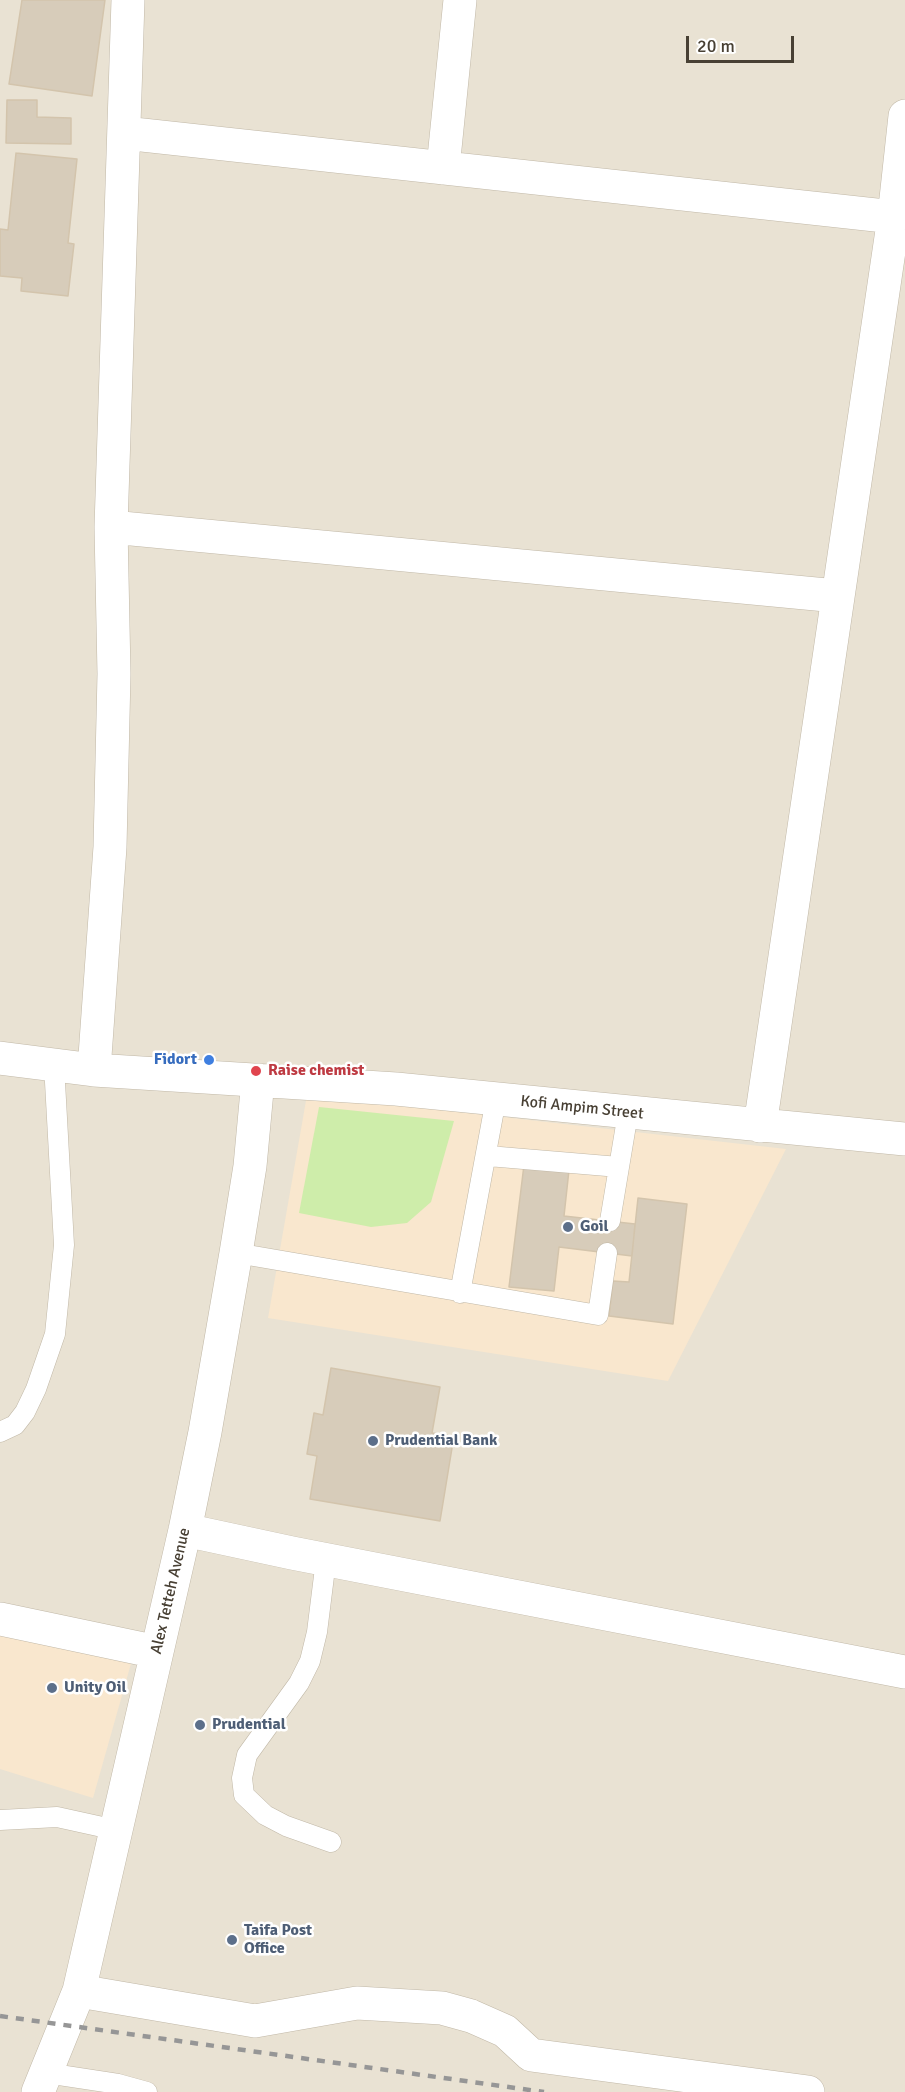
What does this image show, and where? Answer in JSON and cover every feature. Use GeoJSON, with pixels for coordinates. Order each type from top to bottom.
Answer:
{"type":"FeatureCollection","features":[{"type":"Feature","properties":{"kind":"street"},"geometry":{"type":"LineString","coordinates":[[94,1070],[110,847],[114,674],[111,526],[128,0]]}},
{"type":"Feature","properties":{"kind":"street"},"geometry":{"type":"LineString","coordinates":[[443,168],[460,0]]}},
{"type":"Feature","properties":{"kind":"street"},"geometry":{"type":"LineString","coordinates":[[760,1126],[894,217],[905,116]]}},
{"type":"Feature","properties":{"kind":"street"},"geometry":{"type":"LineString","coordinates":[[124,133],[894,217]]}},
{"type":"Feature","properties":{"kind":"street"},"geometry":{"type":"LineString","coordinates":[[111,526],[837,596]]}},
{"type":"Feature","properties":{"kind":"street","name":"Kofi Ampim Street"},"geometry":{"type":"LineString","coordinates":[[0,1058],[94,1070],[258,1080],[496,1099],[905,1139]]}},
{"type":"Feature","properties":{"kind":"street","name":"Alex Tetteh Avenue"},"geometry":{"type":"LineString","coordinates":[[42,2082],[79,1991],[185,1530],[206,1432],[250,1166],[258,1080]]}},
{"type":"Feature","properties":{"kind":"street"},"geometry":{"type":"LineString","coordinates":[[185,1530],[326,1560],[905,1672]]}},
{"type":"Feature","properties":{"kind":"street"},"geometry":{"type":"LineString","coordinates":[[0,1619],[157,1652]]}},
{"type":"Feature","properties":{"kind":"street"},"geometry":{"type":"LineString","coordinates":[[79,1991],[255,2022],[357,2003],[442,2008],[471,2016],[505,2031],[531,2055],[808,2092]]}},
{"type":"Feature","properties":{"kind":"lane"},"geometry":{"type":"LineString","coordinates":[[0,1432],[15,1425],[25,1412],[36,1389],[55,1334],[64,1245],[54,1065]]}},
{"type":"Feature","properties":{"kind":"lane"},"geometry":{"type":"LineString","coordinates":[[460,1293],[488,1156],[496,1099]]}},
{"type":"Feature","properties":{"kind":"lane"},"geometry":{"type":"LineString","coordinates":[[610,1221],[628,1113]]}},
{"type":"Feature","properties":{"kind":"lane"},"geometry":{"type":"LineString","coordinates":[[488,1156],[619,1167]]}},
{"type":"Feature","properties":{"kind":"lane"},"geometry":{"type":"LineString","coordinates":[[236,1252],[460,1293],[598,1315],[607,1252]]}},
{"type":"Feature","properties":{"kind":"lane"},"geometry":{"type":"LineString","coordinates":[[326,1560],[317,1632],[310,1662],[299,1683],[247,1755],[242,1778],[244,1795],[265,1815],[286,1826],[331,1842]]}},
{"type":"Feature","properties":{"kind":"lane"},"geometry":{"type":"LineString","coordinates":[[0,1820],[57,1817],[116,1830]]}},
{"type":"Feature","properties":{"kind":"lane"},"geometry":{"type":"LineString","coordinates":[[42,2082],[117,2084],[147,2092]]}},
{"type":"Feature","properties":{"kind":"shaded area"},"geometry":{"type":"Polygon","coordinates":[[[0,0],[905,0],[905,2092],[0,2092],[0,0]]]}},
{"type":"Feature","properties":{"kind":"shaded area"},"geometry":{"type":"Polygon","coordinates":[[[307,1095],[786,1149],[668,1381],[268,1318],[307,1095]]]}},
{"type":"Feature","properties":{"kind":"shaded area"},"geometry":{"type":"Polygon","coordinates":[[[0,1631],[132,1660],[93,1798],[0,1769],[0,1631]]]}},
{"type":"Feature","properties":{"kind":"green space"},"geometry":{"type":"Polygon","coordinates":[[[319,1107],[454,1121],[431,1202],[407,1223],[371,1227],[299,1213],[319,1107]]]}},
{"type":"Feature","properties":{"kind":"building"},"geometry":{"type":"Polygon","coordinates":[[[22,0],[105,0],[92,96],[9,84],[22,0]]]}},
{"type":"Feature","properties":{"kind":"building"},"geometry":{"type":"Polygon","coordinates":[[[7,100],[37,100],[37,117],[71,118],[71,144],[6,143],[7,100]]]}},
{"type":"Feature","properties":{"kind":"building"},"geometry":{"type":"Polygon","coordinates":[[[16,153],[77,159],[68,243],[74,244],[68,296],[21,291],[22,278],[0,276],[0,229],[8,230],[16,153]]]}},
{"type":"Feature","properties":{"kind":"building"},"geometry":{"type":"Polygon","coordinates":[[[524,1165],[569,1170],[564,1216],[635,1224],[632,1256],[559,1247],[554,1291],[509,1287],[524,1165]]]}},
{"type":"Feature","properties":{"kind":"building"},"geometry":{"type":"Polygon","coordinates":[[[638,1198],[687,1204],[673,1324],[609,1316],[613,1281],[629,1282],[638,1198]]]}},
{"type":"Feature","properties":{"kind":"building"},"geometry":{"type":"Polygon","coordinates":[[[331,1368],[440,1387],[432,1433],[454,1436],[440,1521],[310,1499],[317,1456],[307,1454],[314,1413],[323,1415],[331,1368]]]}},
{"type":"Feature","properties":{"kind":"railway"},"geometry":{"type":"LineString","coordinates":[[0,2016],[544,2092]]}},
{"type":"Feature","properties":{"kind":"place","name":"Fidort"},"geometry":{"type":"Point","coordinates":[209,1060]}},
{"type":"Feature","properties":{"kind":"place","name":"Raise chemist"},"geometry":{"type":"Point","coordinates":[256,1071]}},
{"type":"Feature","properties":{"kind":"place","name":"Goil"},"geometry":{"type":"Point","coordinates":[568,1227]}},
{"type":"Feature","properties":{"kind":"place","name":"Prudential Bank"},"geometry":{"type":"Point","coordinates":[373,1441]}},
{"type":"Feature","properties":{"kind":"place","name":"Unity Oil"},"geometry":{"type":"Point","coordinates":[52,1688]}},
{"type":"Feature","properties":{"kind":"place","name":"Prudential"},"geometry":{"type":"Point","coordinates":[200,1725]}},
{"type":"Feature","properties":{"kind":"place","name":"Taifa Post Office"},"geometry":{"type":"Point","coordinates":[232,1940]}}]}
